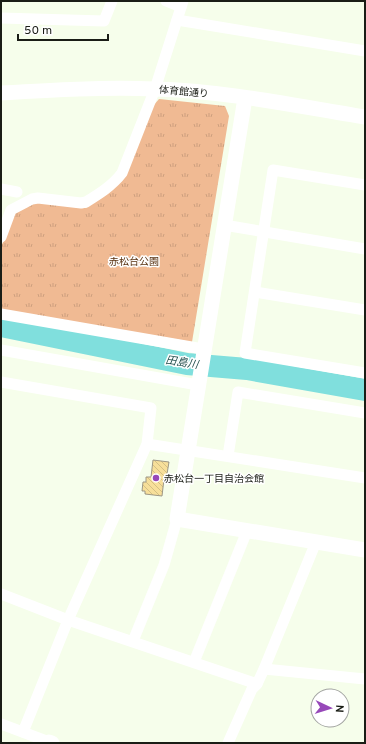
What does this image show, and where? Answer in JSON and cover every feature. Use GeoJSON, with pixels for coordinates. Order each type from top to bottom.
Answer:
{"type":"FeatureCollection","features":[{"type":"Feature","properties":{"kind":"street"},"geometry":{"type":"LineString","coordinates":[[1,18],[104,21],[112,1]]}},
{"type":"Feature","properties":{"kind":"street"},"geometry":{"type":"LineString","coordinates":[[1,237],[11,210],[32,199],[38,198],[81,203],[86,202],[110,186],[122,173],[155,89],[182,4],[166,1]]}},
{"type":"Feature","properties":{"kind":"street"},"geometry":{"type":"LineString","coordinates":[[177,20],[365,50]]}},
{"type":"Feature","properties":{"kind":"street","name":"体育館通り"},"geometry":{"type":"LineString","coordinates":[[1,93],[81,89],[155,89],[204,92],[365,117]]}},
{"type":"Feature","properties":{"kind":"street"},"geometry":{"type":"LineString","coordinates":[[133,641],[164,565],[176,519],[245,98]]}},
{"type":"Feature","properties":{"kind":"street"},"geometry":{"type":"LineString","coordinates":[[365,185],[273,170],[245,352],[365,372]]}},
{"type":"Feature","properties":{"kind":"street"},"geometry":{"type":"LineString","coordinates":[[1,190],[18,192]]}},
{"type":"Feature","properties":{"kind":"street"},"geometry":{"type":"LineString","coordinates":[[224,226],[365,249]]}},
{"type":"Feature","properties":{"kind":"street"},"geometry":{"type":"LineString","coordinates":[[254,292],[365,310]]}},
{"type":"Feature","properties":{"kind":"street"},"geometry":{"type":"LineString","coordinates":[[1,314],[203,351]]}},
{"type":"Feature","properties":{"kind":"street"},"geometry":{"type":"LineString","coordinates":[[2,352],[199,382]]}},
{"type":"Feature","properties":{"kind":"street"},"geometry":{"type":"LineString","coordinates":[[1,382],[151,408],[147,444],[68,620],[23,732]]}},
{"type":"Feature","properties":{"kind":"street"},"geometry":{"type":"LineString","coordinates":[[228,456],[238,392],[365,413]]}},
{"type":"Feature","properties":{"kind":"street"},"geometry":{"type":"LineString","coordinates":[[147,444],[365,478]]}},
{"type":"Feature","properties":{"kind":"street"},"geometry":{"type":"LineString","coordinates":[[176,519],[365,550]]}},
{"type":"Feature","properties":{"kind":"street"},"geometry":{"type":"LineString","coordinates":[[194,662],[247,531]]}},
{"type":"Feature","properties":{"kind":"street"},"geometry":{"type":"LineString","coordinates":[[228,743],[252,689],[257,684],[316,542]]}},
{"type":"Feature","properties":{"kind":"street"},"geometry":{"type":"LineString","coordinates":[[1,594],[68,620],[257,684]]}},
{"type":"Feature","properties":{"kind":"street"},"geometry":{"type":"LineString","coordinates":[[264,668],[365,679]]}},
{"type":"Feature","properties":{"kind":"street"},"geometry":{"type":"LineString","coordinates":[[1,724],[50,742]]}},
{"type":"Feature","properties":{"kind":"green space","name":"赤松台公園"},"geometry":{"type":"Polygon","coordinates":[[[159,99],[225,106],[229,116],[192,342],[1,310],[1,246],[6,237],[14,212],[35,202],[86,208],[122,181],[153,106],[159,99]]]}},
{"type":"Feature","properties":{"kind":"building","name":"赤松台一丁目自治会館"},"geometry":{"type":"Polygon","coordinates":[[[153,460],[169,462],[166,480],[164,479],[162,496],[145,494],[145,491],[142,491],[143,482],[146,482],[146,477],[151,477],[153,460]]]}},
{"type":"Feature","properties":{"kind":"waterway","name":"田島川"},"geometry":{"type":"LineString","coordinates":[[1,326],[187,364],[247,369],[365,390]]}},
{"type":"Feature","properties":{"kind":"place","name":"赤松台一丁目自治会館"},"geometry":{"type":"Point","coordinates":[156,478]}}]}
